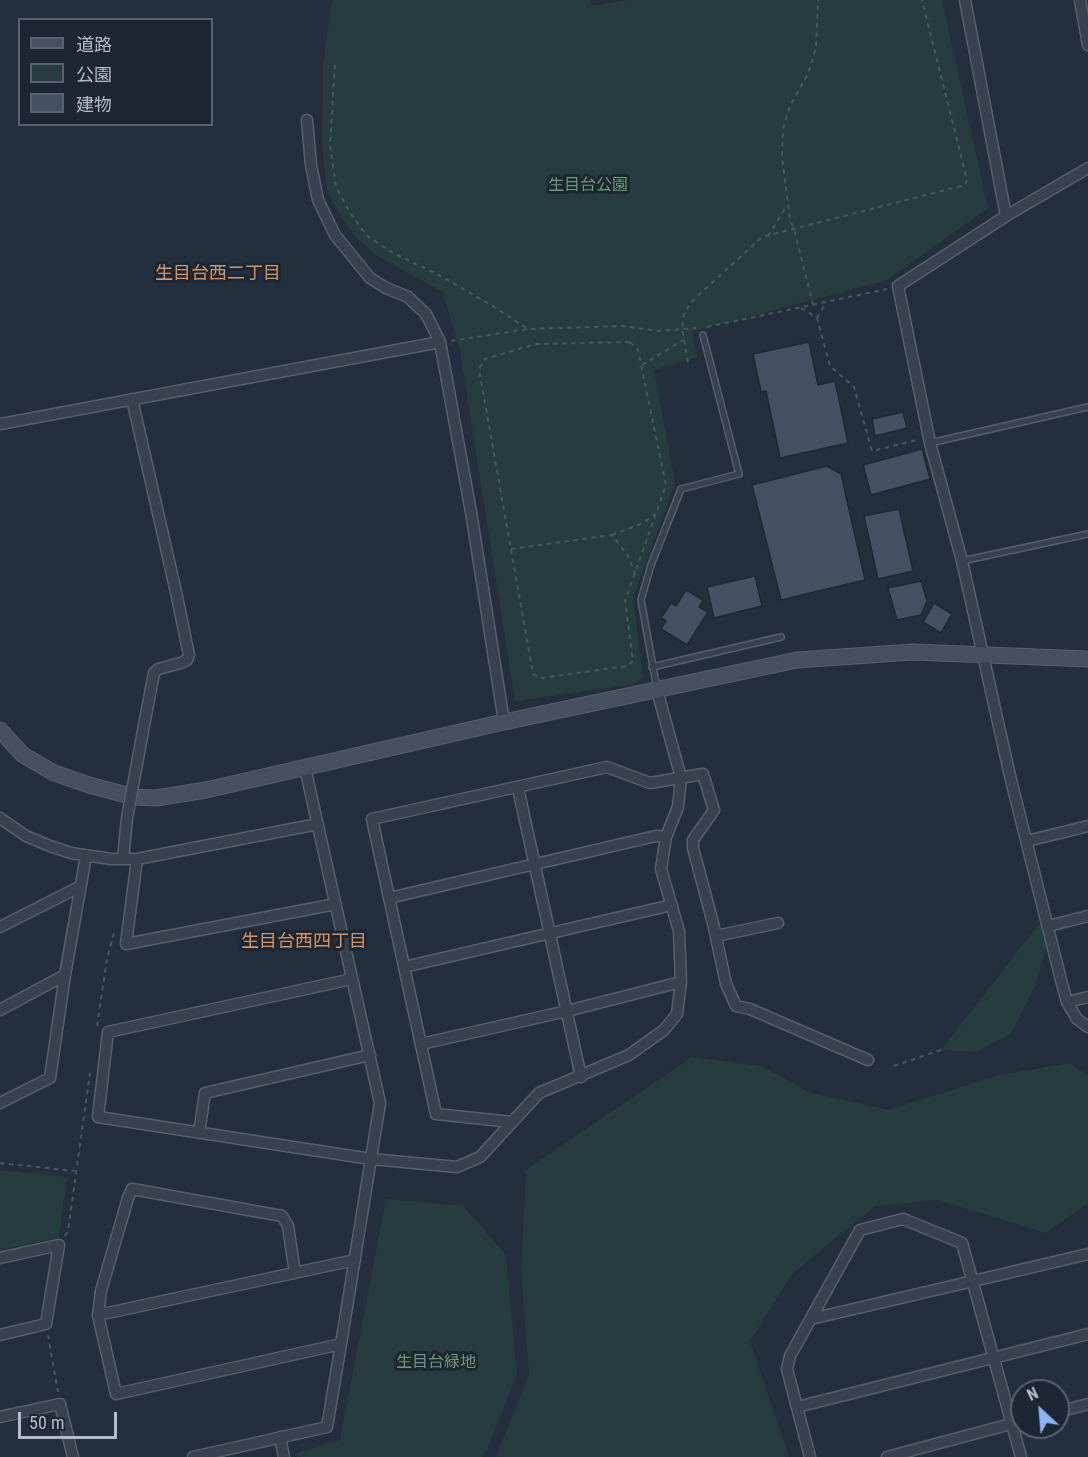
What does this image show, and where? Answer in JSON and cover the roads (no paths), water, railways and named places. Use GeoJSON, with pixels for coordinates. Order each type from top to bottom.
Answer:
{"type":"FeatureCollection","features":[{"type":"Feature","properties":{"kind":"street"},"geometry":{"type":"LineString","coordinates":[[965,0],[1006,216]]}},
{"type":"Feature","properties":{"kind":"street"},"geometry":{"type":"LineString","coordinates":[[1080,0],[1088,45]]}},
{"type":"Feature","properties":{"kind":"street"},"geometry":{"type":"LineString","coordinates":[[307,120],[311,165],[318,200],[335,235],[370,278],[408,297],[426,314],[443,342],[504,722]]}},
{"type":"Feature","properties":{"kind":"street"},"geometry":{"type":"LineString","coordinates":[[1088,168],[1006,216],[898,286],[929,440],[962,561],[1067,1002],[1077,1019],[1088,1027]]}},
{"type":"Feature","properties":{"kind":"street"},"geometry":{"type":"LineString","coordinates":[[0,424],[443,342]]}},
{"type":"Feature","properties":{"kind":"street"},"geometry":{"type":"LineString","coordinates":[[123,859],[128,818],[154,673],[158,669],[187,660],[189,655],[132,399]]}},
{"type":"Feature","properties":{"kind":"street"},"geometry":{"type":"LineString","coordinates":[[0,730],[23,755],[54,773],[88,785],[134,796],[178,796],[504,722],[797,660],[913,652],[984,653],[1029,658],[1088,658]]}},
{"type":"Feature","properties":{"kind":"street"},"geometry":{"type":"LineString","coordinates":[[352,979],[108,1032],[98,1117],[371,1159],[457,1167],[480,1157],[539,1093],[628,1055],[664,1030],[677,1014],[681,982],[679,931],[661,869],[666,837],[678,807],[681,778],[657,690]]}},
{"type":"Feature","properties":{"kind":"street"},"geometry":{"type":"LineString","coordinates":[[512,1122],[436,1114],[372,819],[607,767],[650,783],[703,774],[714,810],[693,840],[693,848],[726,984],[736,1006],[750,1009],[868,1060]]}},
{"type":"Feature","properties":{"kind":"street"},"geometry":{"type":"LineString","coordinates":[[193,1457],[327,1427],[355,1260],[380,1103],[305,768]]}},
{"type":"Feature","properties":{"kind":"street"},"geometry":{"type":"LineString","coordinates":[[518,788],[581,1077]]}},
{"type":"Feature","properties":{"kind":"street"},"geometry":{"type":"LineString","coordinates":[[2,824],[50,846],[86,856],[137,859],[318,824]]}},
{"type":"Feature","properties":{"kind":"street"},"geometry":{"type":"LineString","coordinates":[[1027,840],[1088,826]]}},
{"type":"Feature","properties":{"kind":"street"},"geometry":{"type":"LineString","coordinates":[[389,898],[656,836],[666,837]]}},
{"type":"Feature","properties":{"kind":"street"},"geometry":{"type":"LineString","coordinates":[[0,1103],[50,1078],[64,975],[86,856]]}},
{"type":"Feature","properties":{"kind":"street"},"geometry":{"type":"LineString","coordinates":[[137,859],[126,945],[336,904]]}},
{"type":"Feature","properties":{"kind":"street"},"geometry":{"type":"LineString","coordinates":[[0,927],[80,887]]}},
{"type":"Feature","properties":{"kind":"street"},"geometry":{"type":"LineString","coordinates":[[404,967],[672,905]]}},
{"type":"Feature","properties":{"kind":"street"},"geometry":{"type":"LineString","coordinates":[[1048,926],[1088,916]]}},
{"type":"Feature","properties":{"kind":"street"},"geometry":{"type":"LineString","coordinates":[[716,936],[778,923]]}},
{"type":"Feature","properties":{"kind":"street"},"geometry":{"type":"LineString","coordinates":[[0,1010],[64,975]]}},
{"type":"Feature","properties":{"kind":"street"},"geometry":{"type":"LineString","coordinates":[[421,1044],[681,982]]}},
{"type":"Feature","properties":{"kind":"street"},"geometry":{"type":"LineString","coordinates":[[1067,1002],[1088,997]]}},
{"type":"Feature","properties":{"kind":"street"},"geometry":{"type":"LineString","coordinates":[[199,1133],[205,1093],[370,1055]]}},
{"type":"Feature","properties":{"kind":"street"},"geometry":{"type":"LineString","coordinates":[[295,1273],[288,1226],[282,1216],[132,1189],[101,1291],[98,1315],[116,1394],[341,1344]]}},
{"type":"Feature","properties":{"kind":"street"},"geometry":{"type":"LineString","coordinates":[[810,1457],[787,1369],[790,1356],[860,1230],[903,1219],[962,1243],[994,1358],[1010,1403]]}},
{"type":"Feature","properties":{"kind":"street"},"geometry":{"type":"LineString","coordinates":[[0,1258],[59,1245],[46,1324],[0,1335]]}},
{"type":"Feature","properties":{"kind":"street"},"geometry":{"type":"LineString","coordinates":[[811,1319],[1088,1254]]}},
{"type":"Feature","properties":{"kind":"street"},"geometry":{"type":"LineString","coordinates":[[98,1315],[355,1260]]}},
{"type":"Feature","properties":{"kind":"street"},"geometry":{"type":"LineString","coordinates":[[797,1407],[1088,1334]]}},
{"type":"Feature","properties":{"kind":"street"},"geometry":{"type":"LineString","coordinates":[[0,1417],[60,1404],[73,1457]]}},
{"type":"Feature","properties":{"kind":"street"},"geometry":{"type":"LineString","coordinates":[[1070,1409],[1088,1404]]}},
{"type":"Feature","properties":{"kind":"street"},"geometry":{"type":"LineString","coordinates":[[887,1457],[1010,1424]]}},
{"type":"Feature","properties":{"kind":"street"},"geometry":{"type":"LineString","coordinates":[[280,1437],[284,1457]]}},
{"type":"Feature","properties":{"kind":"street"},"geometry":{"type":"LineString","coordinates":[[1019,1439],[1021,1457]]}},
{"type":"Feature","properties":{"kind":"lane"},"geometry":{"type":"LineString","coordinates":[[657,690],[641,600],[651,564],[681,489],[739,474],[703,335]]}},
{"type":"Feature","properties":{"kind":"lane"},"geometry":{"type":"LineString","coordinates":[[929,440],[1088,407]]}},
{"type":"Feature","properties":{"kind":"lane"},"geometry":{"type":"LineString","coordinates":[[962,561],[1088,534]]}},
{"type":"Feature","properties":{"kind":"lane"},"geometry":{"type":"LineString","coordinates":[[652,667],[781,637]]}},
{"type":"Feature","properties":{"kind":"district","name":"生目台西二丁目"},"geometry":{"type":"Point","coordinates":[218,274]}},
{"type":"Feature","properties":{"kind":"district","name":"生目台西四丁目"},"geometry":{"type":"Point","coordinates":[304,942]}},
{"type":"Feature","properties":{"kind":"park label","name":"生目台公園"},"geometry":{"type":"Point","coordinates":[588,186]}},
{"type":"Feature","properties":{"kind":"park label","name":"生目台緑地"},"geometry":{"type":"Point","coordinates":[436,1363]}}]}
